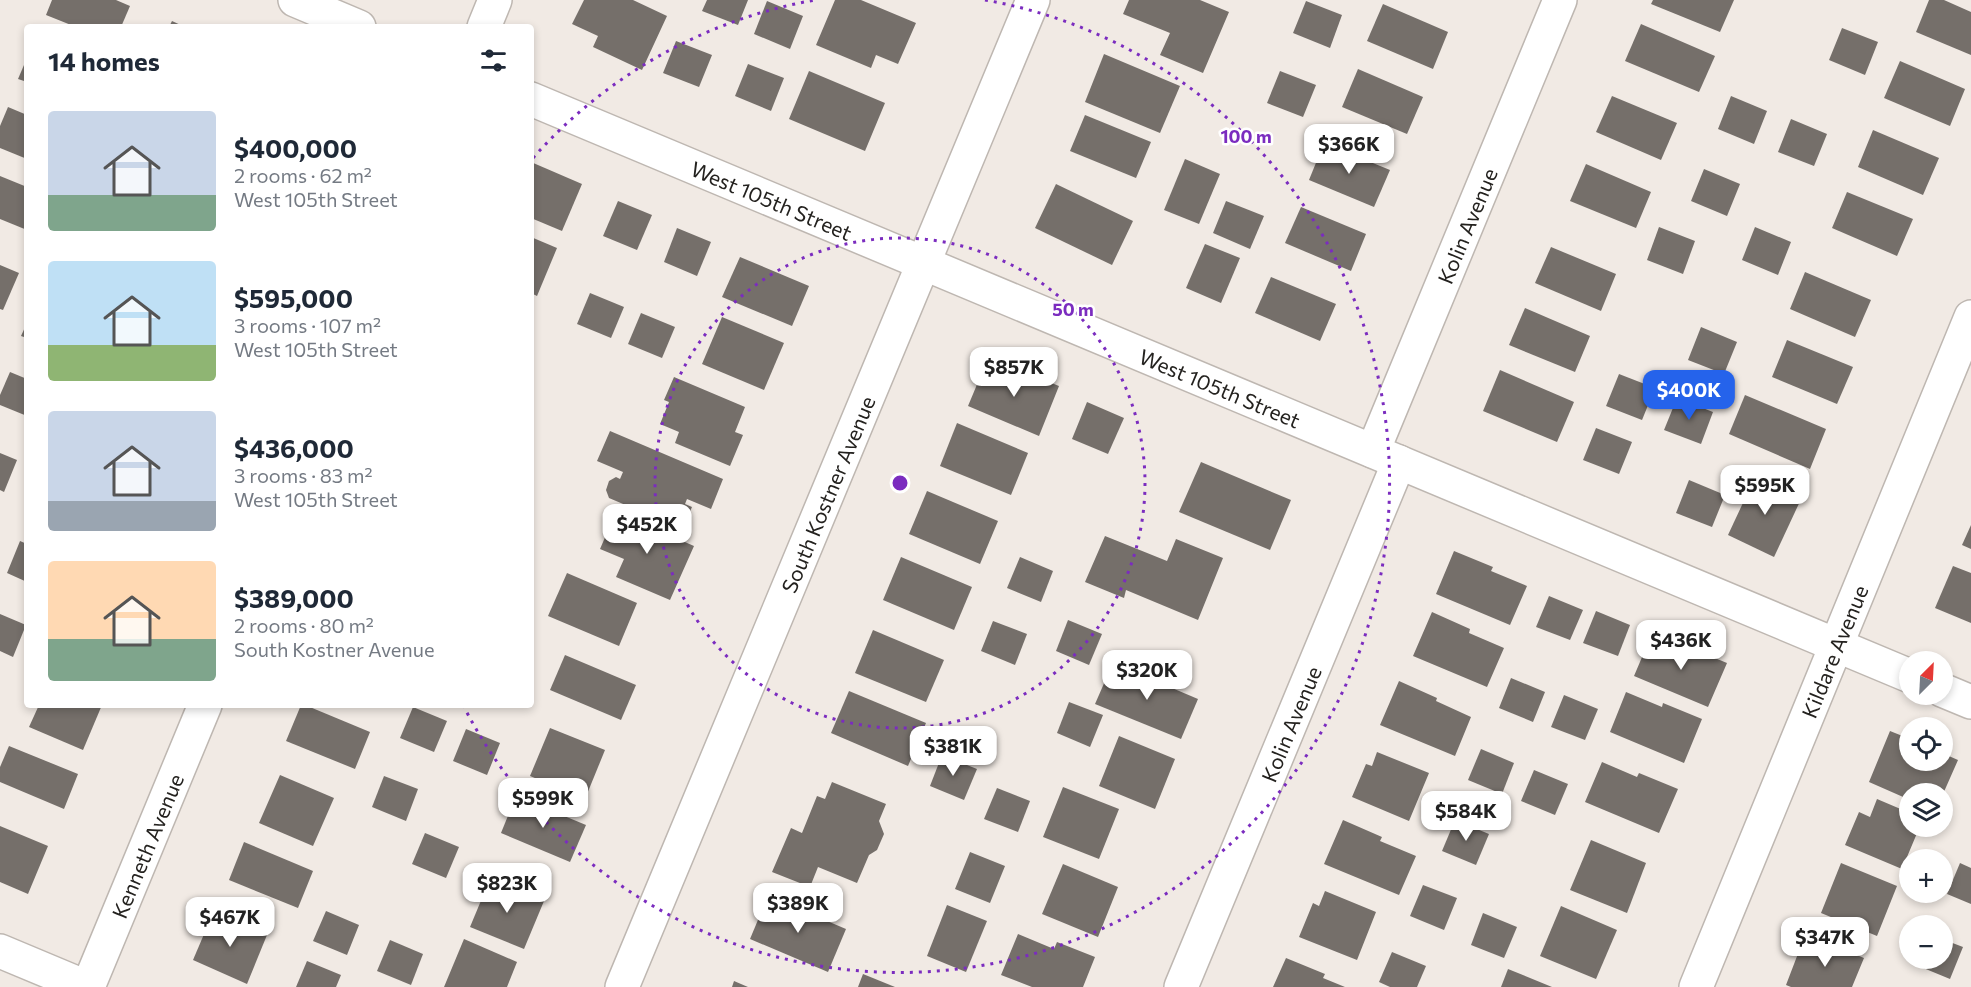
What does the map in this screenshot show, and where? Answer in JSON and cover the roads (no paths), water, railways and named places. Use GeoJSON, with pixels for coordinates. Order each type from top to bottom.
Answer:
{"type":"FeatureCollection","features":[{"type":"Feature","properties":{"kind":"street"},"geometry":{"type":"LineString","coordinates":[[295,0],[352,24]]}},
{"type":"Feature","properties":{"kind":"street"},"geometry":{"type":"LineString","coordinates":[[485,24],[495,0]]}},
{"type":"Feature","properties":{"kind":"street","name":"South Kostner Avenue"},"geometry":{"type":"LineString","coordinates":[[622,987],[1034,0]]}},
{"type":"Feature","properties":{"kind":"street","name":"Kolin Avenue"},"geometry":{"type":"LineString","coordinates":[[1181,987],[1560,0]]}},
{"type":"Feature","properties":{"kind":"street","name":"West 105th Street"},"geometry":{"type":"LineString","coordinates":[[534,100],[1899,671]]}},
{"type":"Feature","properties":{"kind":"street","name":"Kildare Avenue"},"geometry":{"type":"LineString","coordinates":[[1696,987],[1971,316]]}},
{"type":"Feature","properties":{"kind":"street"},"geometry":{"type":"LineString","coordinates":[[1953,695],[1971,702]]}},
{"type":"Feature","properties":{"kind":"street","name":"Kenneth Avenue"},"geometry":{"type":"LineString","coordinates":[[87,987],[204,708]]}},
{"type":"Feature","properties":{"kind":"street"},"geometry":{"type":"LineString","coordinates":[[0,951],[87,987]]}}]}
